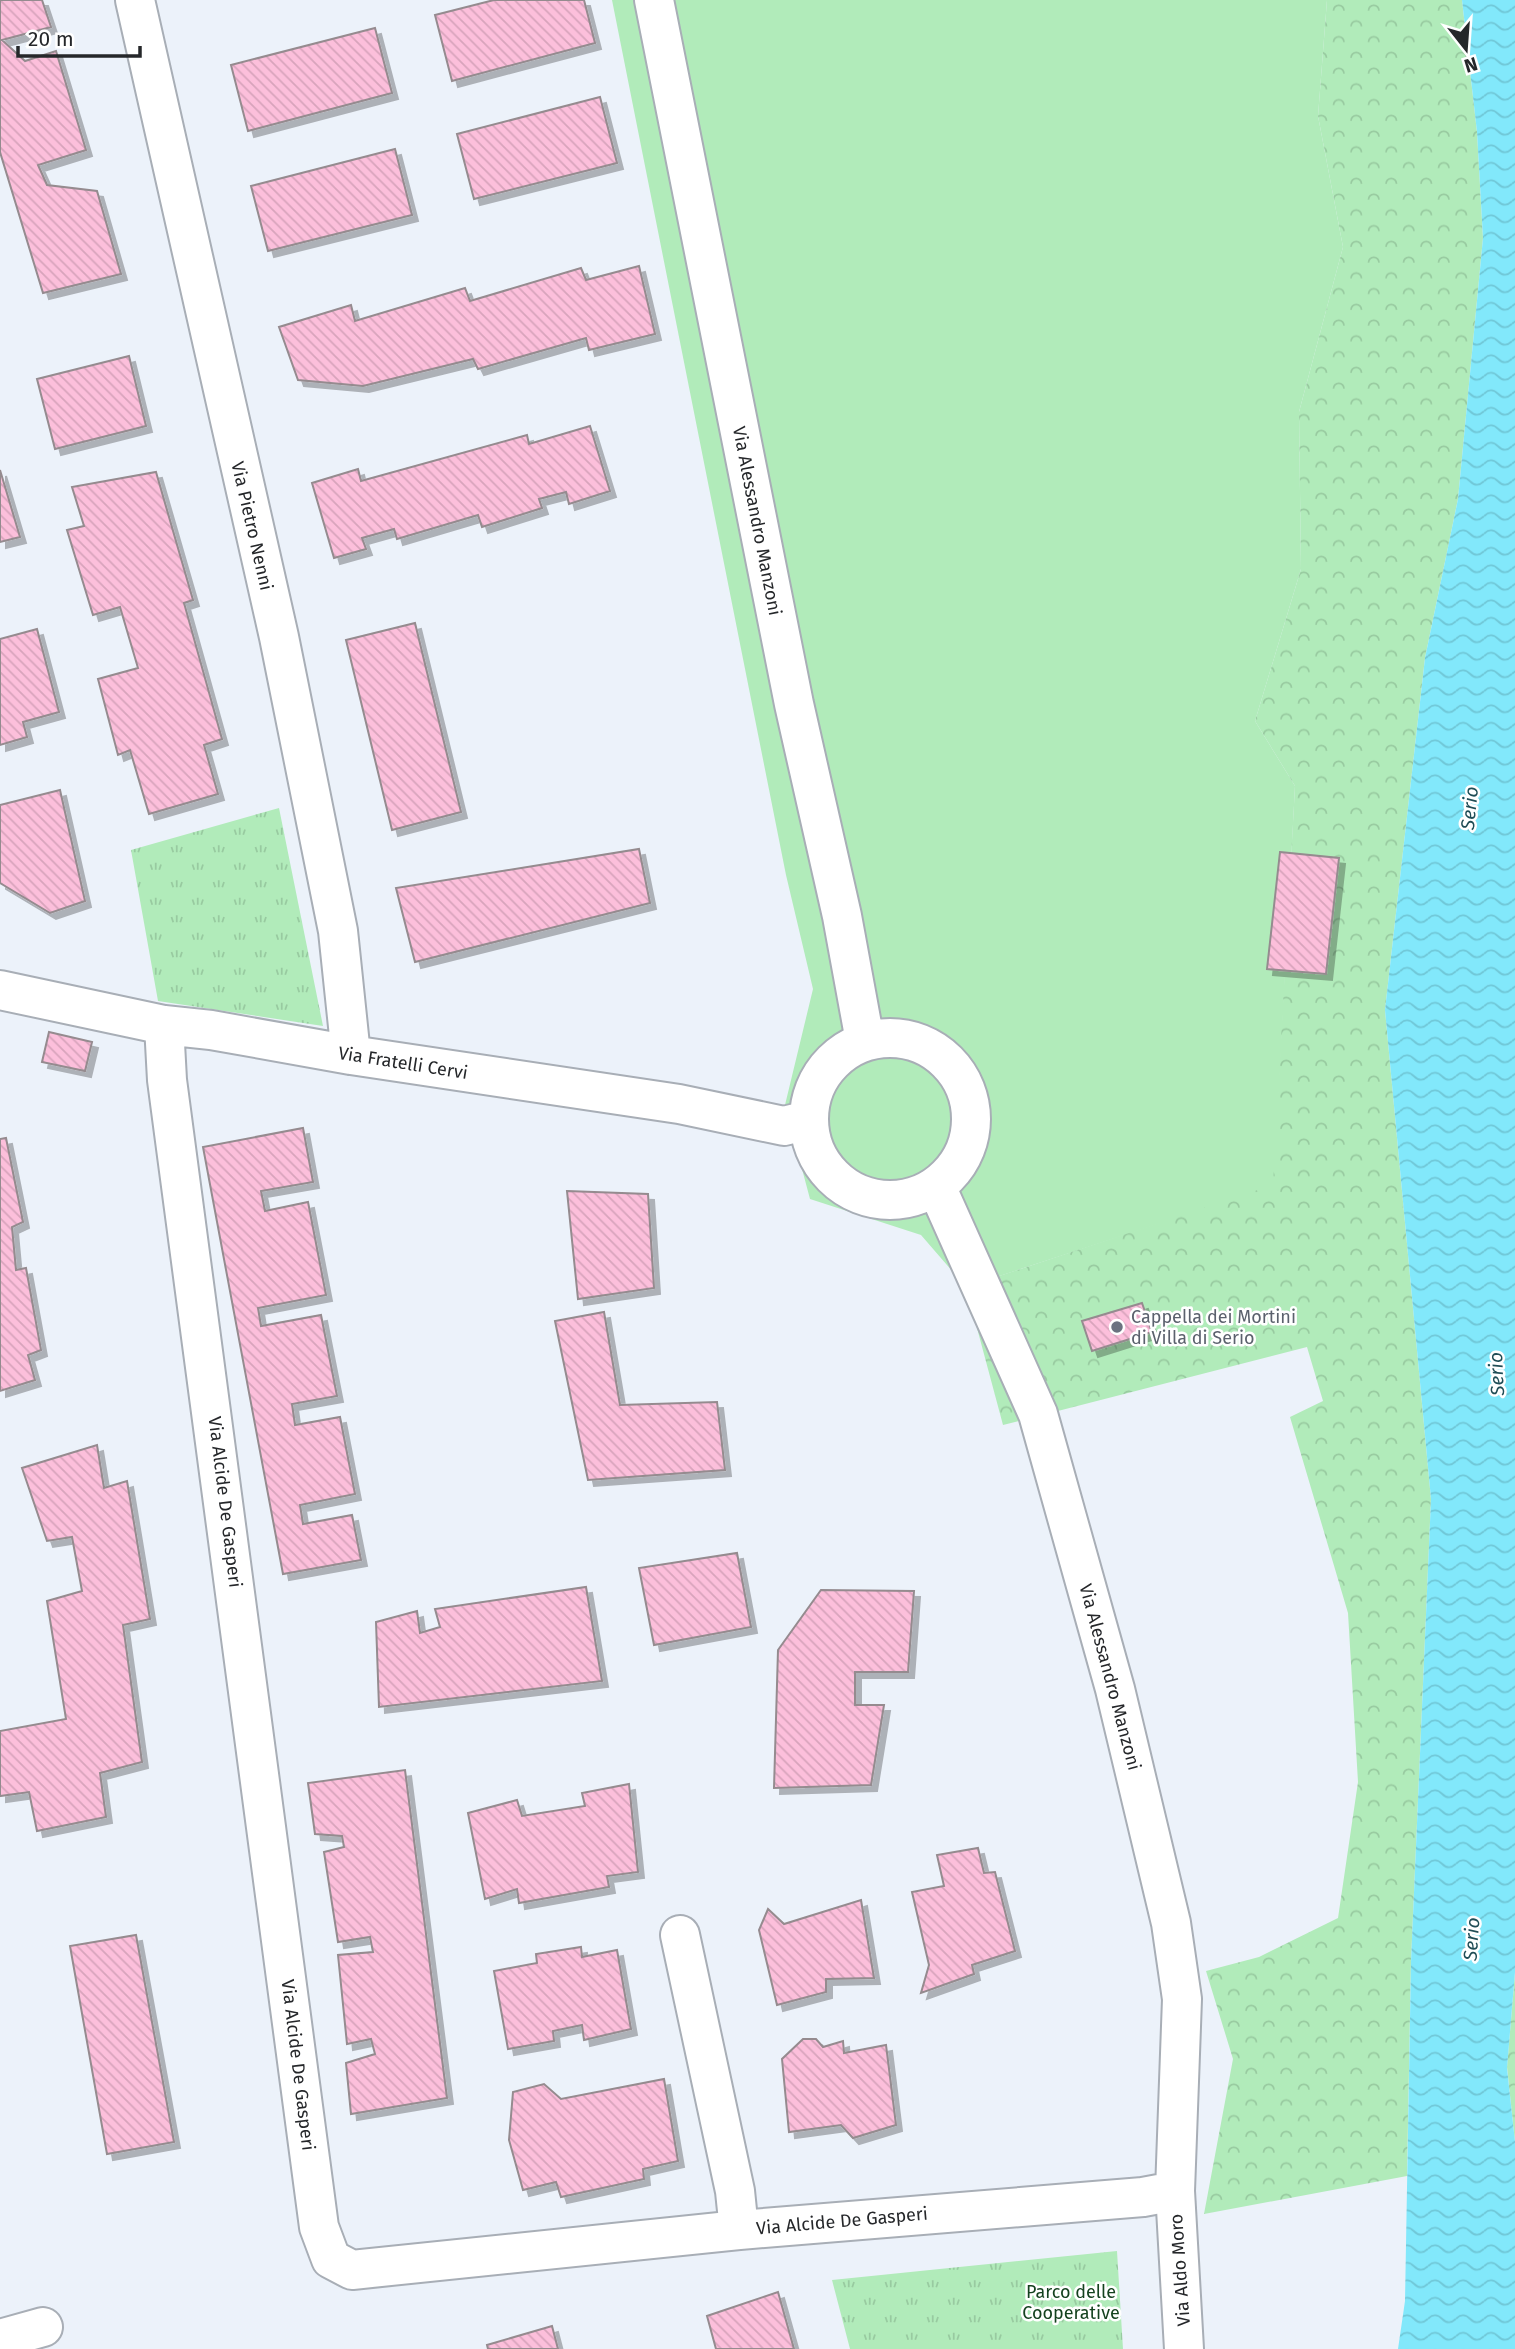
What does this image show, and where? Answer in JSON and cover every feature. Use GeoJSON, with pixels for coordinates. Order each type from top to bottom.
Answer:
{"type":"FeatureCollection","features":[{"type":"Feature","properties":{"kind":"street","name":"Via Pietro Nenni"},"geometry":{"type":"LineString","coordinates":[[135,0],[284,664],[338,931],[351,1055]]}},
{"type":"Feature","properties":{"kind":"street","name":"Via Alessandro Manzoni"},"geometry":{"type":"LineString","coordinates":[[654,0],[794,704],[842,916],[865,1041]]}},
{"type":"Feature","properties":{"kind":"street","name":"Via Fratelli Cervi"},"geometry":{"type":"LineString","coordinates":[[0,989],[164,1025],[211,1030],[351,1055],[680,1104],[784,1126],[808,1121]]}},
{"type":"Feature","properties":{"kind":"street","name":"Via Alcide De Gasperi"},"geometry":{"type":"LineString","coordinates":[[164,1025],[167,1080],[317,2214],[331,2259],[352,2270],[740,2230],[1143,2197],[1175,2191]]}},
{"type":"Feature","properties":{"kind":"street"},"geometry":{"type":"LineString","coordinates":[[891,1037],[917,1041],[940,1053],[957,1072],[969,1095],[972,1120],[968,1146],[955,1168],[936,1186],[917,1197],[895,1201],[874,1199],[853,1192],[835,1180],[821,1162],[811,1142],[808,1121],[815,1087],[835,1059],[865,1041],[891,1037]]}},
{"type":"Feature","properties":{"kind":"street","name":"Via Alessandro Manzoni"},"geometry":{"type":"LineString","coordinates":[[936,1186],[1038,1414],[1115,1689],[1165,1897],[1182,1999],[1175,2191]]}},
{"type":"Feature","properties":{"kind":"street"},"geometry":{"type":"LineString","coordinates":[[680,1935],[735,2191],[740,2230]]}},
{"type":"Feature","properties":{"kind":"street","name":"Via Aldo Moro"},"geometry":{"type":"LineString","coordinates":[[1175,2191],[1184,2349]]}},
{"type":"Feature","properties":{"kind":"street"},"geometry":{"type":"LineString","coordinates":[[0,2339],[43,2328]]}},
{"type":"Feature","properties":{"kind":"green space"},"geometry":{"type":"Polygon","coordinates":[[[612,0],[1327,0],[1318,116],[1343,247],[1299,412],[1301,569],[1255,721],[1295,786],[1274,1186],[966,1287],[921,1235],[810,1199],[785,1105],[813,989],[786,875],[612,0]]]}},
{"type":"Feature","properties":{"kind":"green space"},"geometry":{"type":"Polygon","coordinates":[[[1327,0],[1462,0],[1477,132],[1483,238],[1458,499],[1425,658],[1385,1010],[1431,1499],[1411,1962],[1407,2176],[1204,2214],[1233,2059],[1206,1971],[1259,1957],[1338,1918],[1358,1782],[1348,1613],[1290,1417],[1323,1401],[1307,1347],[1003,1425],[966,1287],[1273,1185],[1295,786],[1255,721],[1301,569],[1299,412],[1343,247],[1318,116],[1327,0]]]}},
{"type":"Feature","properties":{"kind":"green space"},"geometry":{"type":"Polygon","coordinates":[[[279,808],[323,1026],[158,1001],[131,850],[279,808]]]}},
{"type":"Feature","properties":{"kind":"green space"},"geometry":{"type":"Polygon","coordinates":[[[1515,1973],[1515,2142],[1507,2067],[1515,1973]]]}},
{"type":"Feature","properties":{"kind":"green space","name":"Parco delle Cooperative"},"geometry":{"type":"Polygon","coordinates":[[[1117,2251],[1123,2349],[850,2349],[832,2280],[1117,2251]]]}},
{"type":"Feature","properties":{"kind":"water","name":"Serio"},"geometry":{"type":"Polygon","coordinates":[[[1462,0],[1515,0],[1515,1972],[1507,2068],[1515,2142],[1515,2349],[1398,2349],[1405,2301],[1411,1962],[1431,1499],[1385,1010],[1425,658],[1458,499],[1483,238],[1477,132],[1462,0]]]}},
{"type":"Feature","properties":{"kind":"building"},"geometry":{"type":"Polygon","coordinates":[[[0,0],[42,0],[51,27],[2,40],[25,61],[56,51],[86,150],[38,165],[47,185],[97,191],[121,274],[43,293],[0,152],[0,0]]]}},
{"type":"Feature","properties":{"kind":"building"},"geometry":{"type":"Polygon","coordinates":[[[494,0],[584,0],[595,43],[452,81],[435,15],[494,0]]]}},
{"type":"Feature","properties":{"kind":"building"},"geometry":{"type":"Polygon","coordinates":[[[375,28],[392,93],[248,131],[231,65],[375,28]]]}},
{"type":"Feature","properties":{"kind":"building"},"geometry":{"type":"Polygon","coordinates":[[[600,97],[617,163],[474,199],[457,134],[600,97]]]}},
{"type":"Feature","properties":{"kind":"building"},"geometry":{"type":"Polygon","coordinates":[[[395,149],[412,215],[268,251],[251,186],[395,149]]]}},
{"type":"Feature","properties":{"kind":"building"},"geometry":{"type":"Polygon","coordinates":[[[639,266],[655,334],[589,350],[586,338],[478,369],[473,359],[363,386],[298,380],[279,327],[351,305],[355,321],[465,288],[470,301],[581,268],[586,280],[639,266]]]}},
{"type":"Feature","properties":{"kind":"building"},"geometry":{"type":"Polygon","coordinates":[[[129,356],[146,426],[55,449],[37,379],[129,356]]]}},
{"type":"Feature","properties":{"kind":"building"},"geometry":{"type":"Polygon","coordinates":[[[590,426],[610,491],[569,504],[566,492],[539,499],[542,508],[482,527],[478,515],[397,539],[394,529],[362,538],[366,549],[334,558],[312,483],[358,469],[361,481],[527,435],[529,444],[590,426]]]}},
{"type":"Feature","properties":{"kind":"building"},"geometry":{"type":"Polygon","coordinates":[[[0,470],[20,537],[0,542],[0,470]]]}},
{"type":"Feature","properties":{"kind":"building"},"geometry":{"type":"Polygon","coordinates":[[[156,472],[193,600],[184,603],[222,739],[204,745],[218,794],[149,814],[130,750],[118,755],[98,679],[138,668],[120,607],[93,615],[67,530],[84,526],[72,487],[156,472]]]}},
{"type":"Feature","properties":{"kind":"building"},"geometry":{"type":"Polygon","coordinates":[[[415,623],[461,812],[392,830],[346,640],[415,623]]]}},
{"type":"Feature","properties":{"kind":"building"},"geometry":{"type":"Polygon","coordinates":[[[37,629],[59,712],[23,722],[27,737],[0,745],[0,639],[37,629]]]}},
{"type":"Feature","properties":{"kind":"building"},"geometry":{"type":"Polygon","coordinates":[[[60,790],[85,901],[50,913],[0,883],[0,805],[60,790]]]}},
{"type":"Feature","properties":{"kind":"building"},"geometry":{"type":"Polygon","coordinates":[[[639,849],[650,903],[415,962],[396,888],[639,849]]]}},
{"type":"Feature","properties":{"kind":"building"},"geometry":{"type":"Polygon","coordinates":[[[1280,852],[1339,858],[1326,974],[1267,969],[1280,852]]]}},
{"type":"Feature","properties":{"kind":"building"},"geometry":{"type":"Polygon","coordinates":[[[49,1032],[92,1042],[85,1071],[42,1062],[49,1032]]]}},
{"type":"Feature","properties":{"kind":"building"},"geometry":{"type":"Polygon","coordinates":[[[303,1128],[313,1182],[261,1191],[265,1211],[308,1202],[326,1295],[258,1308],[261,1326],[321,1315],[337,1396],[292,1404],[295,1425],[340,1417],[355,1494],[300,1505],[303,1524],[352,1515],[361,1560],[283,1574],[203,1147],[303,1128]]]}},
{"type":"Feature","properties":{"kind":"building"},"geometry":{"type":"Polygon","coordinates":[[[6,1138],[23,1222],[12,1227],[16,1270],[26,1268],[41,1350],[28,1355],[35,1380],[0,1391],[0,1139],[6,1138]]]}},
{"type":"Feature","properties":{"kind":"building"},"geometry":{"type":"Polygon","coordinates":[[[567,1191],[648,1194],[654,1288],[578,1299],[567,1191]]]}},
{"type":"Feature","properties":{"kind":"building","name":"Cappella dei Mortini di Villa di Serio"},"geometry":{"type":"Polygon","coordinates":[[[1142,1303],[1152,1332],[1092,1351],[1082,1321],[1142,1303]]]}},
{"type":"Feature","properties":{"kind":"building"},"geometry":{"type":"Polygon","coordinates":[[[604,1312],[620,1405],[717,1402],[725,1470],[588,1480],[555,1321],[604,1312]]]}},
{"type":"Feature","properties":{"kind":"building"},"geometry":{"type":"Polygon","coordinates":[[[97,1445],[104,1488],[127,1481],[150,1619],[123,1625],[142,1762],[100,1773],[106,1817],[37,1831],[29,1792],[0,1796],[0,1731],[66,1719],[47,1601],[82,1591],[72,1537],[47,1541],[22,1468],[97,1445]]]}},
{"type":"Feature","properties":{"kind":"building"},"geometry":{"type":"Polygon","coordinates":[[[737,1553],[751,1627],[654,1645],[639,1568],[737,1553]]]}},
{"type":"Feature","properties":{"kind":"building"},"geometry":{"type":"Polygon","coordinates":[[[586,1587],[602,1681],[379,1707],[376,1622],[417,1611],[420,1633],[440,1627],[435,1609],[586,1587]]]}},
{"type":"Feature","properties":{"kind":"building"},"geometry":{"type":"Polygon","coordinates":[[[821,1590],[914,1591],[908,1672],[855,1672],[855,1705],[884,1705],[871,1785],[774,1788],[778,1650],[821,1590]]]}},
{"type":"Feature","properties":{"kind":"building"},"geometry":{"type":"Polygon","coordinates":[[[405,1770],[447,2098],[351,2114],[346,2063],[375,2054],[371,2039],[347,2044],[338,1955],[373,1952],[370,1937],[338,1942],[324,1852],[344,1847],[342,1836],[315,1834],[308,1783],[405,1770]]]}},
{"type":"Feature","properties":{"kind":"building"},"geometry":{"type":"Polygon","coordinates":[[[629,1784],[638,1872],[607,1876],[609,1887],[519,1903],[517,1889],[485,1899],[468,1813],[517,1800],[522,1816],[585,1806],[582,1793],[629,1784]]]}},
{"type":"Feature","properties":{"kind":"building"},"geometry":{"type":"Polygon","coordinates":[[[978,1848],[984,1873],[995,1872],[1015,1951],[972,1965],[974,1974],[921,1993],[929,1965],[912,1892],[944,1886],[937,1855],[978,1848]]]}},
{"type":"Feature","properties":{"kind":"building"},"geometry":{"type":"Polygon","coordinates":[[[861,1900],[874,1978],[826,1979],[826,1992],[777,2005],[759,1930],[768,1909],[784,1924],[861,1900]]]}},
{"type":"Feature","properties":{"kind":"building"},"geometry":{"type":"Polygon","coordinates":[[[136,1935],[174,2142],[107,2154],[70,1946],[136,1935]]]}},
{"type":"Feature","properties":{"kind":"building"},"geometry":{"type":"Polygon","coordinates":[[[581,1947],[582,1957],[617,1950],[631,2029],[584,2040],[582,2025],[553,2031],[554,2041],[508,2049],[494,1971],[537,1963],[536,1954],[581,1947]]]}},
{"type":"Feature","properties":{"kind":"building"},"geometry":{"type":"Polygon","coordinates":[[[803,2039],[816,2039],[823,2047],[843,2041],[844,2053],[886,2045],[896,2125],[853,2138],[841,2125],[789,2132],[782,2059],[803,2039]]]}},
{"type":"Feature","properties":{"kind":"building"},"geometry":{"type":"Polygon","coordinates":[[[664,2079],[678,2161],[643,2169],[644,2179],[561,2197],[556,2182],[523,2190],[509,2140],[513,2092],[544,2084],[561,2099],[664,2079]]]}},
{"type":"Feature","properties":{"kind":"building"},"geometry":{"type":"Polygon","coordinates":[[[778,2292],[794,2349],[716,2349],[707,2316],[778,2292]]]}},
{"type":"Feature","properties":{"kind":"building"},"geometry":{"type":"Polygon","coordinates":[[[552,2326],[558,2349],[488,2349],[487,2345],[552,2326]]]}},
{"type":"Feature","properties":{"kind":"place","name":"Cappella dei Mortini di Villa di Serio"},"geometry":{"type":"Point","coordinates":[1117,1327]}}]}
